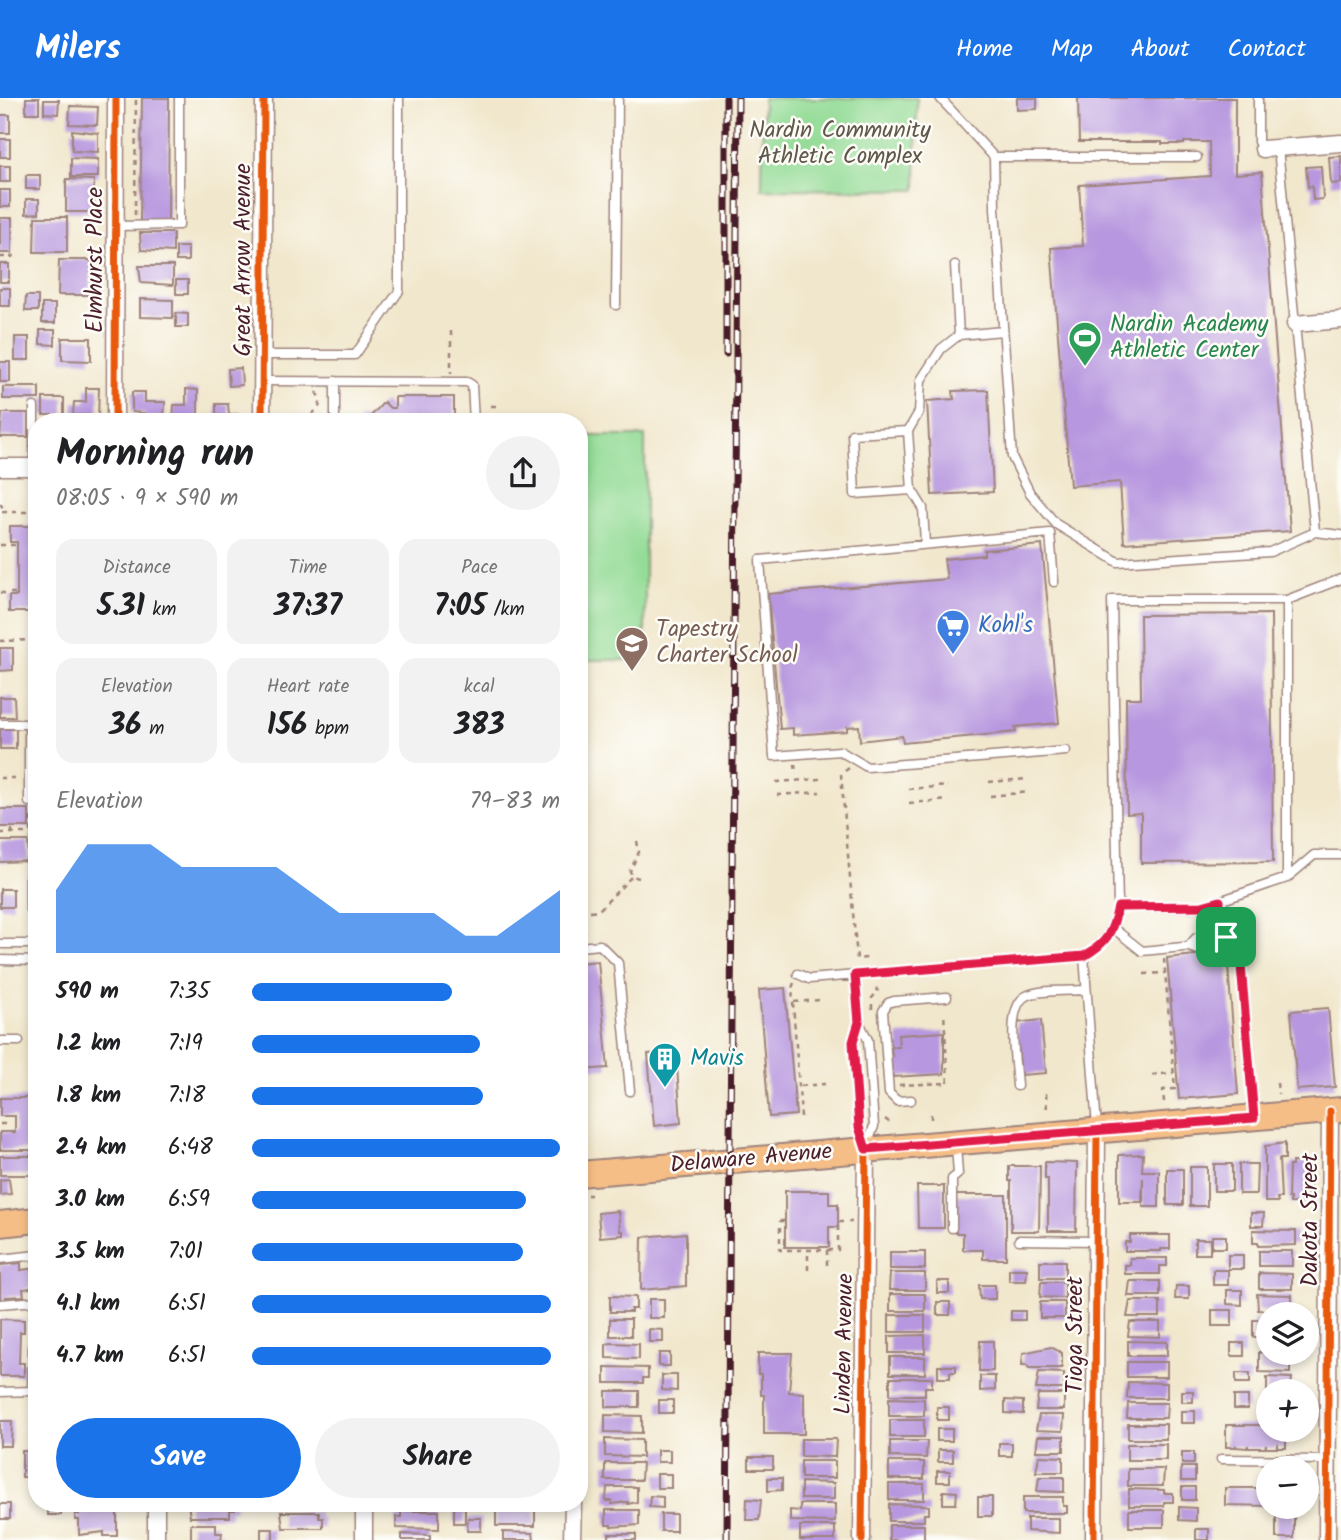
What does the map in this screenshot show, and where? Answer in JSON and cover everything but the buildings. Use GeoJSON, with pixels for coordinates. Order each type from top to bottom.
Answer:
{"type":"FeatureCollection","features":[{"type":"Feature","properties":{"kind":"main road","name":"Delaware Avenue"},"geometry":{"type":"LineString","coordinates":[[588,1188],[866,1149],[1336,1111]]}},
{"type":"Feature","properties":{"kind":"main road"},"geometry":{"type":"LineString","coordinates":[[0,1224],[28,1221]]}},
{"type":"Feature","properties":{"kind":"street","name":"Elmhurst Place"},"geometry":{"type":"LineString","coordinates":[[115,413],[116,98]]}},
{"type":"Feature","properties":{"kind":"street","name":"Great Arrow Avenue"},"geometry":{"type":"LineString","coordinates":[[262,413],[264,98]]}},
{"type":"Feature","properties":{"kind":"street"},"geometry":{"type":"LineString","coordinates":[[1270,149],[1341,143]]}},
{"type":"Feature","properties":{"kind":"street"},"geometry":{"type":"LineString","coordinates":[[1295,324],[1341,320]]}},
{"type":"Feature","properties":{"kind":"street"},"geometry":{"type":"LineString","coordinates":[[0,467],[28,467]]}},
{"type":"Feature","properties":{"kind":"street","name":"Dakota Street"},"geometry":{"type":"LineString","coordinates":[[1327,1540],[1336,1111]]}},
{"type":"Feature","properties":{"kind":"street","name":"Tioga Street"},"geometry":{"type":"LineString","coordinates":[[1094,1540],[1097,1130]]}},
{"type":"Feature","properties":{"kind":"street","name":"Linden Avenue"},"geometry":{"type":"LineString","coordinates":[[862,1540],[866,1149]]}},
{"type":"Feature","properties":{"kind":"street"},"geometry":{"type":"LineString","coordinates":[[156,1512],[156,1540]]}},
{"type":"Feature","properties":{"kind":"street"},"geometry":{"type":"LineString","coordinates":[[363,1540],[364,1512]]}},
{"type":"Feature","properties":{"kind":"street"},"geometry":{"type":"LineString","coordinates":[[572,1540],[573,1512]]}},
{"type":"Feature","properties":{"kind":"lane"},"geometry":{"type":"LineString","coordinates":[[115,226],[179,225],[179,98]]}},
{"type":"Feature","properties":{"kind":"lane"},"geometry":{"type":"LineString","coordinates":[[262,355],[355,355],[399,291],[399,98]]}},
{"type":"Feature","properties":{"kind":"lane"},"geometry":{"type":"LineString","coordinates":[[616,305],[618,98]]}},
{"type":"Feature","properties":{"kind":"lane"},"geometry":{"type":"LineString","coordinates":[[940,98],[994,157],[1012,457],[1030,494],[1056,524],[1118,562],[1270,552],[1315,532],[1341,535]]}},
{"type":"Feature","properties":{"kind":"lane"},"geometry":{"type":"LineString","coordinates":[[1258,98],[1258,142],[1270,149],[1295,324],[1315,532]]}},
{"type":"Feature","properties":{"kind":"lane"},"geometry":{"type":"LineString","coordinates":[[994,157],[1197,157]]}},
{"type":"Feature","properties":{"kind":"lane"},"geometry":{"type":"LineString","coordinates":[[955,265],[959,335]]}},
{"type":"Feature","properties":{"kind":"lane"},"geometry":{"type":"LineString","coordinates":[[925,544],[923,508],[912,491],[908,431],[919,412],[921,380],[941,349],[959,335],[1003,331]]}},
{"type":"Feature","properties":{"kind":"lane"},"geometry":{"type":"LineString","coordinates":[[262,381],[467,382],[472,385],[474,413]]}},
{"type":"Feature","properties":{"kind":"lane"},"geometry":{"type":"LineString","coordinates":[[335,381],[335,413]]}},
{"type":"Feature","properties":{"kind":"lane"},"geometry":{"type":"LineString","coordinates":[[34,407],[34,413]]}},
{"type":"Feature","properties":{"kind":"lane"},"geometry":{"type":"LineString","coordinates":[[908,431],[852,434],[854,482],[855,494],[912,491]]}},
{"type":"Feature","properties":{"kind":"lane"},"geometry":{"type":"LineString","coordinates":[[1054,582],[1050,533],[1056,524]]}},
{"type":"Feature","properties":{"kind":"lane"},"geometry":{"type":"LineString","coordinates":[[1050,533],[760,560],[774,756],[840,751],[867,767],[1066,751]]}},
{"type":"Feature","properties":{"kind":"lane"},"geometry":{"type":"LineString","coordinates":[[798,974],[809,979],[1084,956],[1099,947],[1113,928],[1118,907],[1112,600],[1287,600],[1341,579]]}},
{"type":"Feature","properties":{"kind":"lane"},"geometry":{"type":"LineString","coordinates":[[1287,600],[1287,878]]}},
{"type":"Feature","properties":{"kind":"lane"},"geometry":{"type":"LineString","coordinates":[[0,724],[28,724]]}},
{"type":"Feature","properties":{"kind":"lane"},"geometry":{"type":"LineString","coordinates":[[1118,907],[1202,906],[1287,878],[1314,855],[1341,855]]}},
{"type":"Feature","properties":{"kind":"lane"},"geometry":{"type":"LineString","coordinates":[[1220,901],[1220,936],[1232,939],[1239,951],[1254,1118]]}},
{"type":"Feature","properties":{"kind":"lane"},"geometry":{"type":"LineString","coordinates":[[1113,928],[1142,951],[1210,945]]}},
{"type":"Feature","properties":{"kind":"lane"},"geometry":{"type":"LineString","coordinates":[[1188,947],[1196,937],[1210,945],[1239,951]]}},
{"type":"Feature","properties":{"kind":"lane"},"geometry":{"type":"LineString","coordinates":[[0,944],[28,944]]}},
{"type":"Feature","properties":{"kind":"lane"},"geometry":{"type":"LineString","coordinates":[[588,946],[600,945],[618,963],[630,1091]]}},
{"type":"Feature","properties":{"kind":"lane"},"geometry":{"type":"LineString","coordinates":[[1084,956],[1097,1130]]}},
{"type":"Feature","properties":{"kind":"lane"},"geometry":{"type":"LineString","coordinates":[[0,960],[28,961]]}},
{"type":"Feature","properties":{"kind":"lane"},"geometry":{"type":"LineString","coordinates":[[855,975],[859,1022],[853,1042],[859,1127],[866,1149]]}},
{"type":"Feature","properties":{"kind":"lane"},"geometry":{"type":"LineString","coordinates":[[1017,1086],[1013,1016],[1017,1004],[1033,993],[1086,990]]}},
{"type":"Feature","properties":{"kind":"lane"},"geometry":{"type":"LineString","coordinates":[[911,1100],[894,1100],[889,1093],[884,1034],[885,1007],[894,1001],[947,997]]}},
{"type":"Feature","properties":{"kind":"lane"},"geometry":{"type":"LineString","coordinates":[[859,1022],[868,1040],[874,1126],[866,1149]]}},
{"type":"Feature","properties":{"kind":"lane"},"geometry":{"type":"LineString","coordinates":[[0,1041],[19,1041]]}},
{"type":"Feature","properties":{"kind":"lane"},"geometry":{"type":"LineString","coordinates":[[952,1228],[952,1179],[958,1174],[956,1142]]}},
{"type":"Feature","properties":{"kind":"lane"},"geometry":{"type":"LineString","coordinates":[[1019,1240],[1096,1241]]}},
{"type":"Feature","properties":{"kind":"lane"},"geometry":{"type":"LineString","coordinates":[[0,1259],[28,1256]]}},
{"type":"Feature","properties":{"kind":"lane"},"geometry":{"type":"LineString","coordinates":[[0,1304],[28,1302]]}},
{"type":"Feature","properties":{"kind":"lane"},"geometry":{"type":"LineString","coordinates":[[0,1392],[28,1391]]}},
{"type":"Feature","properties":{"kind":"lane"},"geometry":{"type":"LineString","coordinates":[[1221,1459],[1328,1460]]}},
{"type":"Feature","properties":{"kind":"path"},"geometry":{"type":"LineString","coordinates":[[130,99],[136,98],[135,215]]}},
{"type":"Feature","properties":{"kind":"path"},"geometry":{"type":"LineString","coordinates":[[130,126],[136,126]]}},
{"type":"Feature","properties":{"kind":"path"},"geometry":{"type":"LineString","coordinates":[[130,154],[136,154]]}},
{"type":"Feature","properties":{"kind":"path"},"geometry":{"type":"LineString","coordinates":[[130,208],[136,208]]}},
{"type":"Feature","properties":{"kind":"path"},"geometry":{"type":"LineString","coordinates":[[0,257],[18,254]]}},
{"type":"Feature","properties":{"kind":"path"},"geometry":{"type":"LineString","coordinates":[[451,331],[451,373]]}},
{"type":"Feature","properties":{"kind":"path"},"geometry":{"type":"LineString","coordinates":[[313,413],[320,406],[321,400]]}},
{"type":"Feature","properties":{"kind":"path"},"geometry":{"type":"LineString","coordinates":[[491,406],[501,406]]}},
{"type":"Feature","properties":{"kind":"path"},"geometry":{"type":"LineString","coordinates":[[0,503],[3,512],[28,512]]}},
{"type":"Feature","properties":{"kind":"path"},"geometry":{"type":"LineString","coordinates":[[0,545],[15,545]]}},
{"type":"Feature","properties":{"kind":"path"},"geometry":{"type":"LineString","coordinates":[[0,593],[15,593]]}},
{"type":"Feature","properties":{"kind":"path"},"geometry":{"type":"LineString","coordinates":[[0,640],[28,640]]}},
{"type":"Feature","properties":{"kind":"path"},"geometry":{"type":"LineString","coordinates":[[795,764],[796,774]]}},
{"type":"Feature","properties":{"kind":"path"},"geometry":{"type":"LineString","coordinates":[[849,768],[841,774],[856,959],[867,958]]}},
{"type":"Feature","properties":{"kind":"path"},"geometry":{"type":"LineString","coordinates":[[0,778],[15,778]]}},
{"type":"Feature","properties":{"kind":"path"},"geometry":{"type":"LineString","coordinates":[[776,782],[820,779]]}},
{"type":"Feature","properties":{"kind":"path"},"geometry":{"type":"LineString","coordinates":[[989,782],[1027,779]]}},
{"type":"Feature","properties":{"kind":"path"},"geometry":{"type":"LineString","coordinates":[[908,789],[948,786]]}},
{"type":"Feature","properties":{"kind":"path"},"geometry":{"type":"LineString","coordinates":[[777,795],[820,792]]}},
{"type":"Feature","properties":{"kind":"path"},"geometry":{"type":"LineString","coordinates":[[990,796],[1029,792]]}},
{"type":"Feature","properties":{"kind":"path"},"geometry":{"type":"LineString","coordinates":[[909,803],[949,800]]}},
{"type":"Feature","properties":{"kind":"path"},"geometry":{"type":"LineString","coordinates":[[0,833],[28,833]]}},
{"type":"Feature","properties":{"kind":"path"},"geometry":{"type":"LineString","coordinates":[[632,876],[630,869],[639,852],[637,841]]}},
{"type":"Feature","properties":{"kind":"path"},"geometry":{"type":"LineString","coordinates":[[632,876],[639,878]]}},
{"type":"Feature","properties":{"kind":"path"},"geometry":{"type":"LineString","coordinates":[[590,911],[604,906],[632,876]]}},
{"type":"Feature","properties":{"kind":"path"},"geometry":{"type":"LineString","coordinates":[[1164,956],[1175,1089],[1163,1090],[1164,1102]]}},
{"type":"Feature","properties":{"kind":"path"},"geometry":{"type":"LineString","coordinates":[[1144,974],[1166,972]]}},
{"type":"Feature","properties":{"kind":"path"},"geometry":{"type":"LineString","coordinates":[[792,988],[802,1117]]}},
{"type":"Feature","properties":{"kind":"path"},"geometry":{"type":"LineString","coordinates":[[794,1002],[819,1000]]}},
{"type":"Feature","properties":{"kind":"path"},"geometry":{"type":"LineString","coordinates":[[895,1086],[948,1083],[944,1013]]}},
{"type":"Feature","properties":{"kind":"path"},"geometry":{"type":"LineString","coordinates":[[1152,1075],[1174,1073]]}},
{"type":"Feature","properties":{"kind":"path"},"geometry":{"type":"LineString","coordinates":[[1277,1083],[1278,1094]]}},
{"type":"Feature","properties":{"kind":"path"},"geometry":{"type":"LineString","coordinates":[[799,1087],[825,1084]]}},
{"type":"Feature","properties":{"kind":"path"},"geometry":{"type":"LineString","coordinates":[[1046,1093],[1047,1112]]}},
{"type":"Feature","properties":{"kind":"path"},"geometry":{"type":"LineString","coordinates":[[931,1114],[931,1122]]}},
{"type":"Feature","properties":{"kind":"path"},"geometry":{"type":"LineString","coordinates":[[0,1124],[9,1124]]}},
{"type":"Feature","properties":{"kind":"path"},"geometry":{"type":"LineString","coordinates":[[784,1221],[780,1221],[780,1250],[838,1250],[838,1222],[855,1222]]}},
{"type":"Feature","properties":{"kind":"path"},"geometry":{"type":"LineString","coordinates":[[808,1250],[808,1270]]}},
{"type":"Feature","properties":{"kind":"path"},"geometry":{"type":"LineString","coordinates":[[827,1250],[827,1270]]}},
{"type":"Feature","properties":{"kind":"green space","name":"Nardin Community Athletic Complex"},"geometry":{"type":"Polygon","coordinates":[[[763,98],[917,98],[916,190],[762,189],[763,98]]]}},
{"type":"Feature","properties":{"kind":"green space"},"geometry":{"type":"Polygon","coordinates":[[[588,436],[645,436],[645,660],[588,660],[588,436]]]}},
{"type":"Feature","properties":{"kind":"railway"},"geometry":{"type":"LineString","coordinates":[[726,98],[726,354]]}},
{"type":"Feature","properties":{"kind":"railway"},"geometry":{"type":"LineString","coordinates":[[727,1540],[738,98]]}},
{"type":"Feature","properties":{"kind":"cycle path"},"geometry":{"type":"LineString","coordinates":[[115,413],[116,98]]}},
{"type":"Feature","properties":{"kind":"cycle path"},"geometry":{"type":"LineString","coordinates":[[262,413],[264,98]]}},
{"type":"Feature","properties":{"kind":"cycle path"},"geometry":{"type":"LineString","coordinates":[[1327,1540],[1330,1111]]}},
{"type":"Feature","properties":{"kind":"cycle path"},"geometry":{"type":"LineString","coordinates":[[1094,1540],[1097,1130]]}},
{"type":"Feature","properties":{"kind":"cycle path"},"geometry":{"type":"LineString","coordinates":[[862,1540],[866,1149]]}},
{"type":"Feature","properties":{"kind":"place","name":"Nardin Academy Athletic Center"},"geometry":{"type":"Point","coordinates":[1085,368]}},
{"type":"Feature","properties":{"kind":"place","name":"Kohl's"},"geometry":{"type":"Point","coordinates":[953,656]}},
{"type":"Feature","properties":{"kind":"place","name":"Tapestry Charter School"},"geometry":{"type":"Point","coordinates":[632,673]}},
{"type":"Feature","properties":{"kind":"place","name":"Mavis"},"geometry":{"type":"Point","coordinates":[665,1089]}},
{"type":"Feature","properties":{"kind":"route"},"geometry":{"type":"LineString","coordinates":[[1220,901],[1220,936],[1226,937],[1232,939],[1240,954],[1254,1118],[866,1149],[859,1127],[853,1042],[859,1022],[855,975],[1084,956],[1099,947],[1107,938],[1113,928],[1118,907],[1202,906],[1220,901]]}}]}
